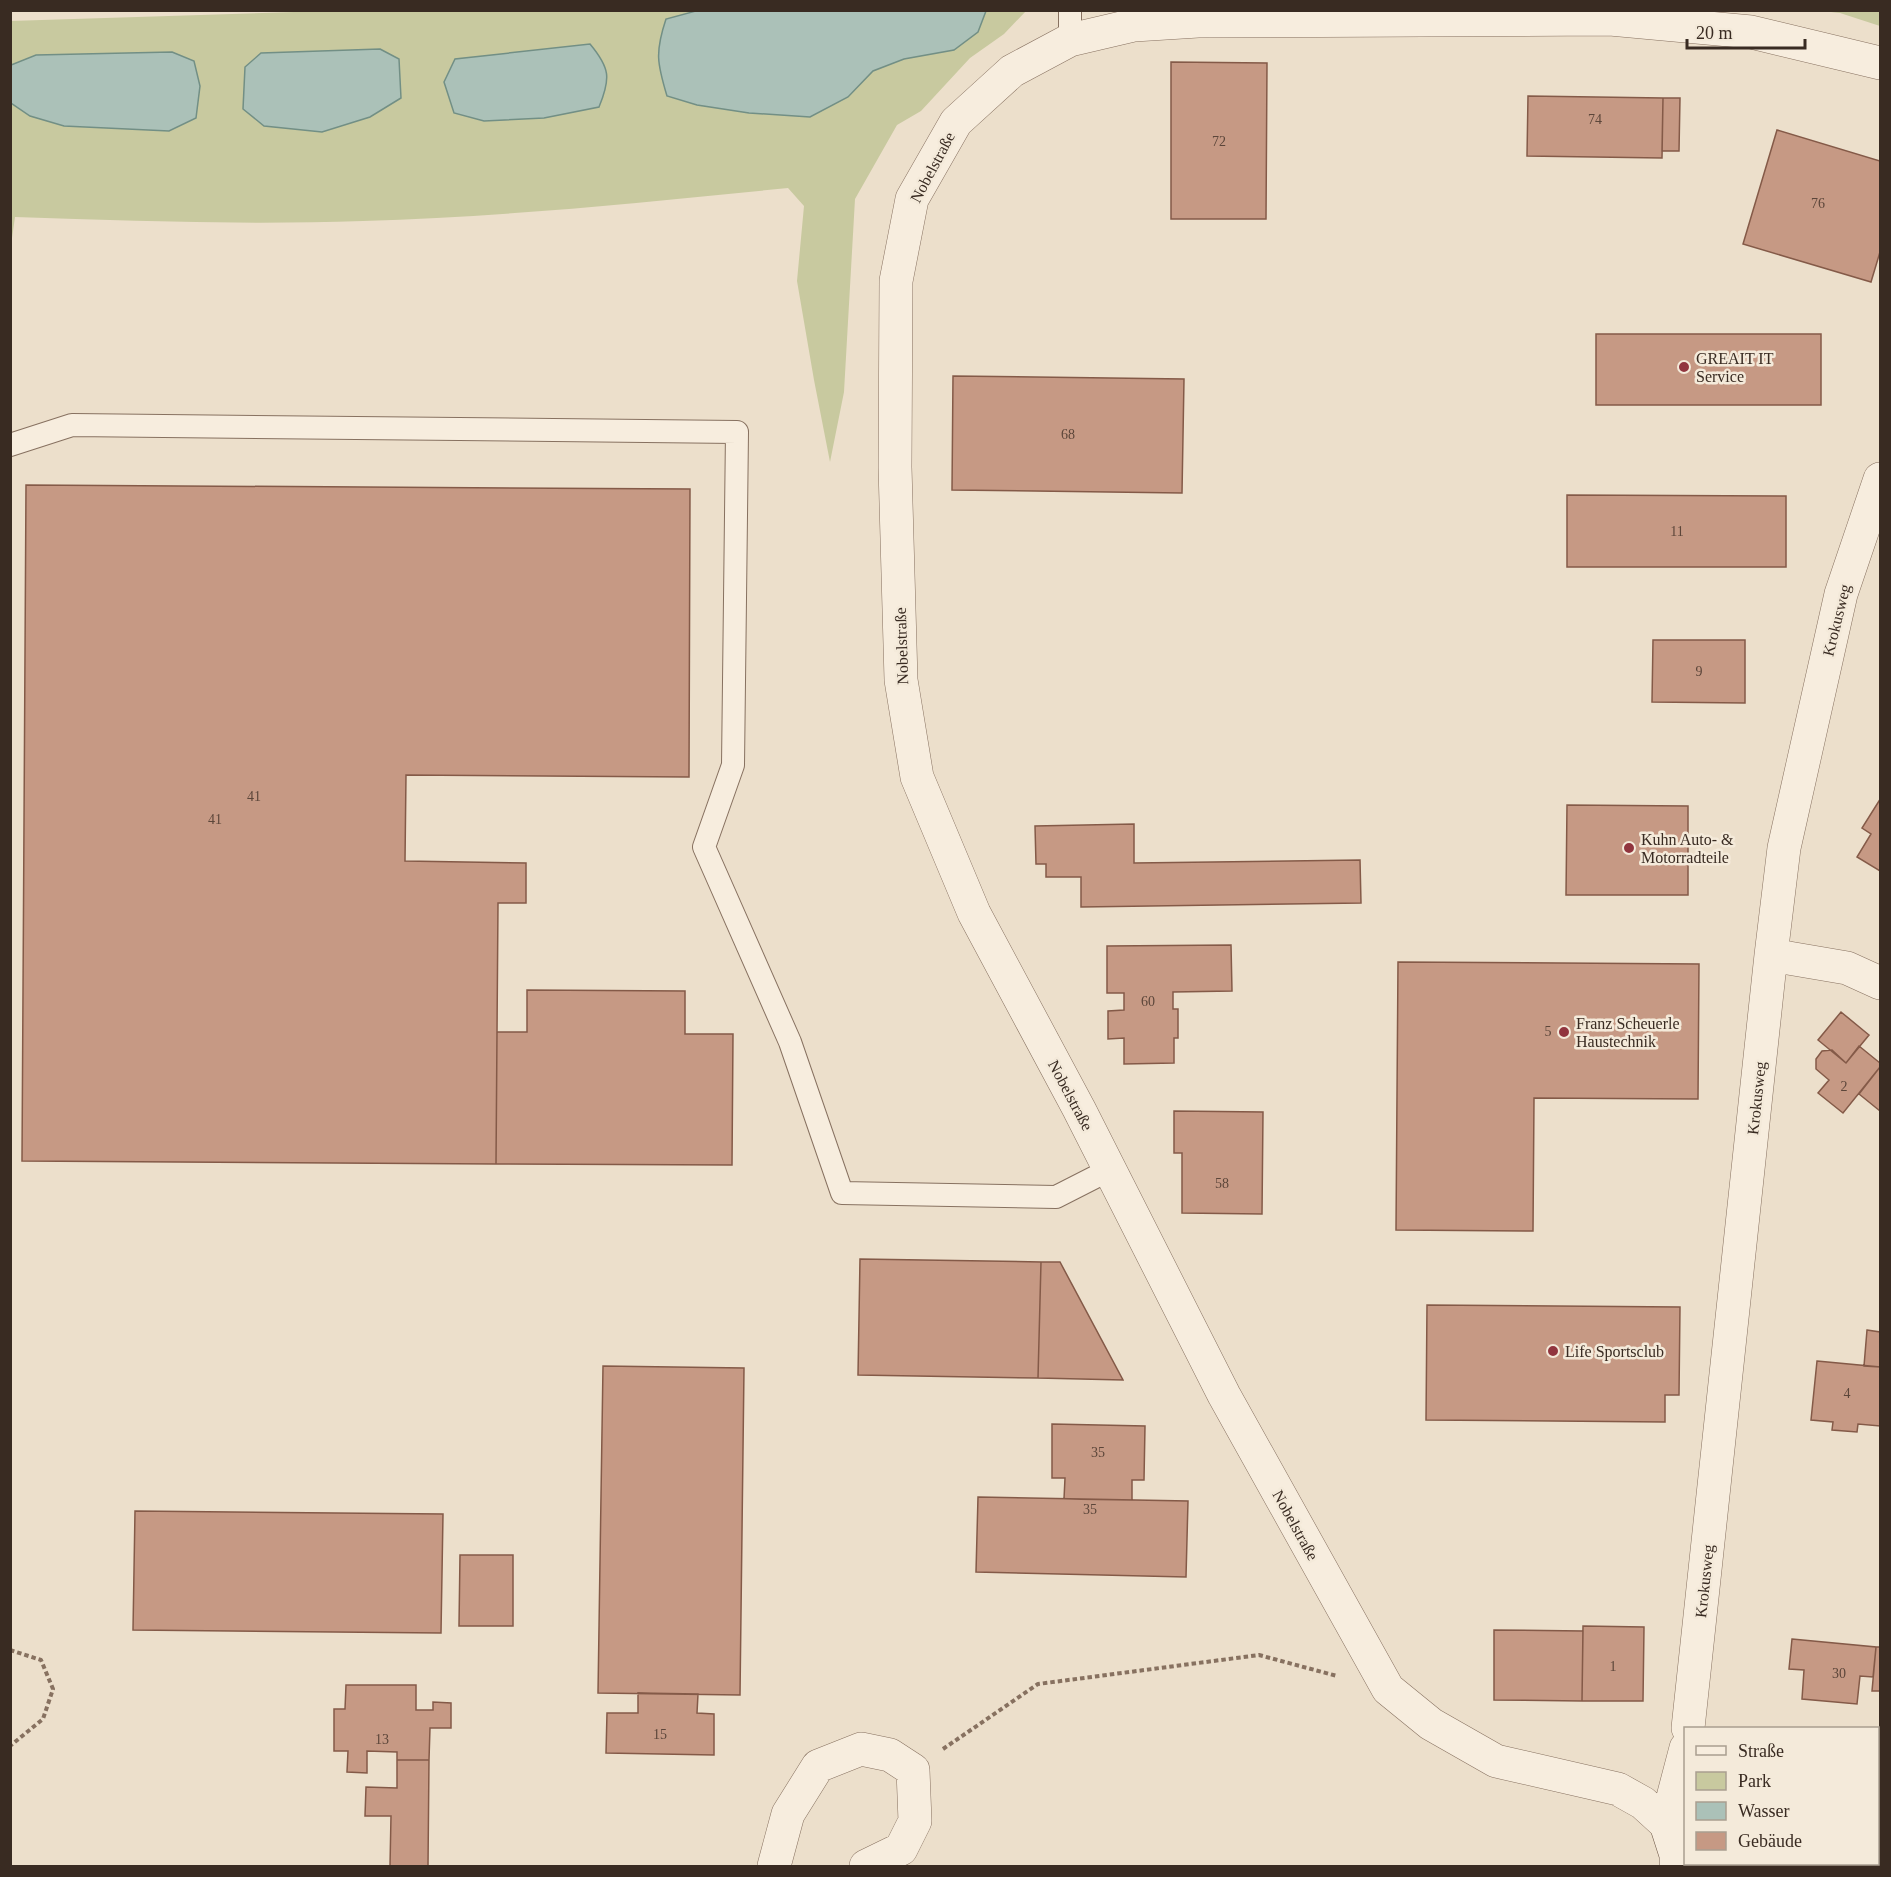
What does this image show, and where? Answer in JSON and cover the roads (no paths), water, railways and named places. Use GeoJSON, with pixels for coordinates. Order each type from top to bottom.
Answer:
{"type":"FeatureCollection","features":[{"type":"Feature","properties":{"kind":"street","name":"Nobelstraße"},"geometry":{"type":"LineString","coordinates":[[1676,1823],[1618,1789],[1496,1761],[1431,1724],[1388,1689],[1224,1395],[1079,1109],[974,913],[917,777],[901,680],[895,466],[896,281],[912,200],[956,122],[1012,71],[1070,25],[1134,24],[1198,16],[1610,19],[1751,32],[1881,63]]}},
{"type":"Feature","properties":{"kind":"street","name":"Krokusweg"},"geometry":{"type":"LineString","coordinates":[[1688,1727],[1784,848],[1839,606],[1881,479]]}},
{"type":"Feature","properties":{"kind":"street"},"geometry":{"type":"LineString","coordinates":[[1771,955],[1847,968],[1881,983]]}},
{"type":"Feature","properties":{"kind":"street"},"geometry":{"type":"LineString","coordinates":[[774,1866],[788,1814],[819,1766],[861,1749],[890,1755],[913,1770],[915,1821],[901,1849],[866,1866]]}},
{"type":"Feature","properties":{"kind":"street"},"geometry":{"type":"LineString","coordinates":[[1676,1866],[1676,1823],[1684,1763]]}},
{"type":"Feature","properties":{"kind":"lane"},"geometry":{"type":"LineString","coordinates":[[10,446],[72,425],[737,432],[733,765],[704,848],[790,1042],[842,1193],[1056,1197],[1109,1170]]}},
{"type":"Feature","properties":{"kind":"water"},"geometry":{"type":"Polygon","coordinates":[[[696,11],[986,11],[978,32],[954,50],[904,59],[873,71],[848,97],[810,117],[749,113],[697,105],[667,96],[659,58],[660,40],[666,19],[696,11]]]}},
{"type":"Feature","properties":{"kind":"water"},"geometry":{"type":"Polygon","coordinates":[[[590,44],[602,60],[607,81],[599,107],[544,118],[484,121],[454,113],[444,82],[455,59],[590,44]]]}},
{"type":"Feature","properties":{"kind":"water"},"geometry":{"type":"Polygon","coordinates":[[[380,49],[399,59],[401,98],[370,117],[322,132],[264,126],[243,109],[245,67],[261,53],[380,49]]]}},
{"type":"Feature","properties":{"kind":"water"},"geometry":{"type":"Polygon","coordinates":[[[172,52],[194,61],[200,86],[196,118],[169,131],[64,126],[30,116],[11,103],[11,65],[36,55],[172,52]]]}},
{"type":"Feature","properties":{"kind":"place","name":"GREAIT IT Service"},"geometry":{"type":"Point","coordinates":[1684,367]}},
{"type":"Feature","properties":{"kind":"place","name":"Kuhn Auto- & Motorradteile"},"geometry":{"type":"Point","coordinates":[1629,848]}},
{"type":"Feature","properties":{"kind":"place","name":"Franz Scheuerle Haustechnik"},"geometry":{"type":"Point","coordinates":[1564,1032]}},
{"type":"Feature","properties":{"kind":"place","name":"Life Sportsclub"},"geometry":{"type":"Point","coordinates":[1553,1351]}}]}
